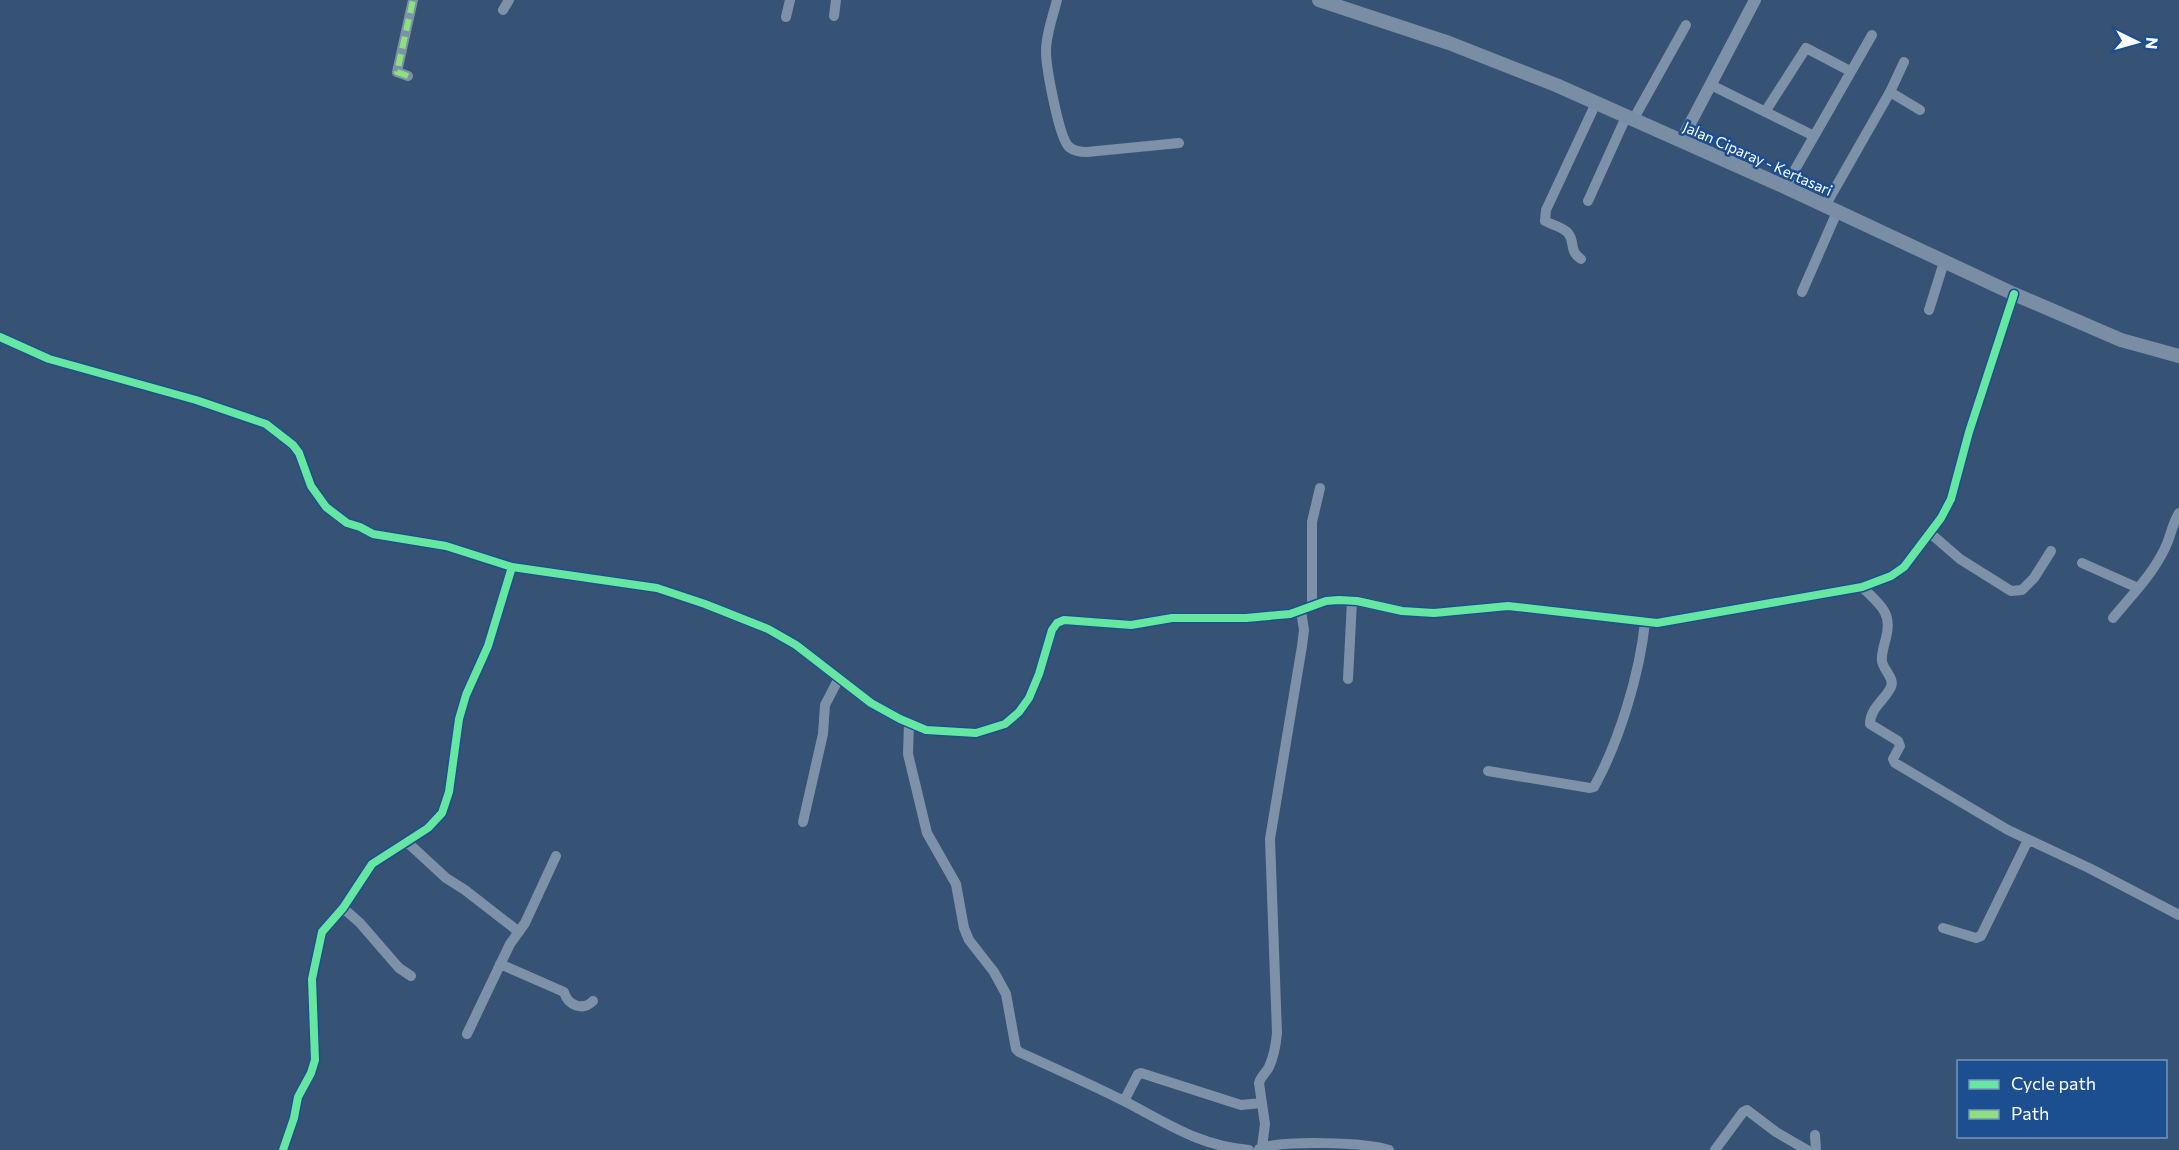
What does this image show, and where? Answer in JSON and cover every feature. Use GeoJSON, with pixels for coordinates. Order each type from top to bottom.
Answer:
{"type":"FeatureCollection","features":[{"type":"Feature","properties":{"kind":"main road","name":"Jalan Ciparay - Kertasari"},"geometry":{"type":"LineString","coordinates":[[1319,0],[1449,43],[1596,103],[1785,187],[2014,294],[2121,340],[2179,356]]}},
{"type":"Feature","properties":{"kind":"street"},"geometry":{"type":"LineString","coordinates":[[408,76],[397,72],[413,0]]}},
{"type":"Feature","properties":{"kind":"street"},"geometry":{"type":"LineString","coordinates":[[786,17],[790,0]]}},
{"type":"Feature","properties":{"kind":"street"},"geometry":{"type":"LineString","coordinates":[[834,16],[836,0]]}},
{"type":"Feature","properties":{"kind":"street"},"geometry":{"type":"LineString","coordinates":[[1057,0],[1046,50],[1063,138],[1069,147],[1078,152],[1087,152],[1179,144]]}},
{"type":"Feature","properties":{"kind":"street"},"geometry":{"type":"LineString","coordinates":[[1681,141],[1755,0]]}},
{"type":"Feature","properties":{"kind":"street"},"geometry":{"type":"LineString","coordinates":[[1588,201],[1629,118],[1686,25]]}},
{"type":"Feature","properties":{"kind":"street"},"geometry":{"type":"LineString","coordinates":[[1785,187],[1872,35]]}},
{"type":"Feature","properties":{"kind":"street"},"geometry":{"type":"LineString","coordinates":[[1765,112],[1806,48],[1850,71]]}},
{"type":"Feature","properties":{"kind":"street"},"geometry":{"type":"LineString","coordinates":[[1802,291],[1831,209],[1904,62]]}},
{"type":"Feature","properties":{"kind":"street"},"geometry":{"type":"LineString","coordinates":[[1711,85],[1814,136]]}},
{"type":"Feature","properties":{"kind":"street"},"geometry":{"type":"LineString","coordinates":[[1890,92],[1920,110]]}},
{"type":"Feature","properties":{"kind":"street"},"geometry":{"type":"LineString","coordinates":[[1581,259],[1574,254],[1569,234],[1545,221],[1545,217],[1546,210],[1596,103]]}},
{"type":"Feature","properties":{"kind":"street"},"geometry":{"type":"LineString","coordinates":[[1929,310],[1944,262]]}},
{"type":"Feature","properties":{"kind":"street"},"geometry":{"type":"LineString","coordinates":[[0,337],[49,359],[196,400],[266,424],[293,445],[299,453],[311,486],[326,507],[347,523],[373,534],[446,546],[512,567],[657,588],[768,629],[796,645],[864,698],[909,724],[926,730],[976,733],[1005,724],[1019,712],[1029,698],[1039,674],[1052,630],[1057,623],[1064,620],[1131,625],[1172,618],[1246,618],[1301,612],[1312,605],[1326,601],[1352,601],[1402,611],[1434,614],[1508,606],[1669,623],[1764,603],[1862,587],[1891,576],[1904,567],[1930,533],[1951,499],[2014,294]]}},
{"type":"Feature","properties":{"kind":"street"},"geometry":{"type":"LineString","coordinates":[[1312,605],[1312,522],[1320,488]]}},
{"type":"Feature","properties":{"kind":"street"},"geometry":{"type":"LineString","coordinates":[[2114,618],[2166,547],[2171,526],[2179,513]]}},
{"type":"Feature","properties":{"kind":"street"},"geometry":{"type":"LineString","coordinates":[[1930,533],[1960,559],[2011,591],[2022,590],[2034,578],[2051,551]]}},
{"type":"Feature","properties":{"kind":"street"},"geometry":{"type":"LineString","coordinates":[[2082,563],[2138,588]]}},
{"type":"Feature","properties":{"kind":"street"},"geometry":{"type":"LineString","coordinates":[[283,1150],[294,1118],[298,1096],[311,1073],[315,1060],[312,993],[315,958],[322,932],[343,908],[372,864],[428,828],[441,813],[449,792],[459,719],[466,695],[488,646],[512,567]]}},
{"type":"Feature","properties":{"kind":"street"},"geometry":{"type":"LineString","coordinates":[[1862,587],[1884,609],[1888,618],[1889,627],[1881,659],[1892,683],[1870,718],[1870,724],[1898,741],[1900,746],[1893,759],[1895,763],[1961,804],[2028,840],[2089,868],[2179,915]]}},
{"type":"Feature","properties":{"kind":"street"},"geometry":{"type":"LineString","coordinates":[[1348,679],[1352,601]]}},
{"type":"Feature","properties":{"kind":"street"},"geometry":{"type":"LineString","coordinates":[[1301,612],[1304,630],[1302,646],[1270,839],[1277,1033],[1276,1046],[1269,1068],[1260,1079],[1260,1103],[1265,1124],[1260,1149],[1294,1144],[1347,1144],[1389,1150]]}},
{"type":"Feature","properties":{"kind":"street"},"geometry":{"type":"LineString","coordinates":[[1488,771],[1594,787],[1628,702],[1646,622]]}},
{"type":"Feature","properties":{"kind":"street"},"geometry":{"type":"LineString","coordinates":[[803,822],[823,734],[825,705],[839,678]]}},
{"type":"Feature","properties":{"kind":"street"},"geometry":{"type":"LineString","coordinates":[[909,724],[908,754],[927,833],[956,884],[964,928],[969,940],[994,972],[1006,994],[1016,1049],[1208,1143],[1249,1150]]}},
{"type":"Feature","properties":{"kind":"street"},"geometry":{"type":"LineString","coordinates":[[1943,928],[1976,938],[1981,936],[2028,840]]}},
{"type":"Feature","properties":{"kind":"street"},"geometry":{"type":"LineString","coordinates":[[407,842],[446,878],[519,932]]}},
{"type":"Feature","properties":{"kind":"street"},"geometry":{"type":"LineString","coordinates":[[467,1034],[510,944],[525,923],[556,856]]}},
{"type":"Feature","properties":{"kind":"street"},"geometry":{"type":"LineString","coordinates":[[343,908],[360,923],[399,968],[411,976]]}},
{"type":"Feature","properties":{"kind":"street"},"geometry":{"type":"LineString","coordinates":[[500,964],[564,992],[568,1002],[575,1005],[582,1007],[593,1001]]}},
{"type":"Feature","properties":{"kind":"street"},"geometry":{"type":"LineString","coordinates":[[1124,1101],[1138,1074],[1141,1073],[1241,1105],[1260,1103]]}},
{"type":"Feature","properties":{"kind":"street"},"geometry":{"type":"LineString","coordinates":[[1714,1150],[1743,1112],[1747,1110],[1776,1132],[1807,1150]]}},
{"type":"Feature","properties":{"kind":"street"},"geometry":{"type":"LineString","coordinates":[[1815,1135],[1816,1150]]}},
{"type":"Feature","properties":{"kind":"marked path"},"geometry":{"type":"LineString","coordinates":[[408,76],[397,72],[413,0]]}},
{"type":"Feature","properties":{"kind":"cycle path"},"geometry":{"type":"LineString","coordinates":[[0,337],[49,359],[196,400],[266,424],[293,445],[299,453],[311,486],[326,507],[347,523],[373,534],[446,546],[512,567],[657,588],[768,629],[796,645],[871,703],[900,719],[926,730],[976,733],[1005,724],[1019,712],[1029,698],[1039,674],[1052,630],[1057,623],[1064,620],[1131,625],[1172,618],[1246,618],[1290,614],[1326,601],[1339,600],[1357,601],[1402,611],[1434,613],[1508,606],[1657,623],[1862,587],[1891,576],[1904,567],[1941,518],[1951,499],[1969,432],[2014,294]]}},
{"type":"Feature","properties":{"kind":"cycle path"},"geometry":{"type":"LineString","coordinates":[[283,1150],[294,1118],[298,1097],[315,1060],[312,979],[322,932],[343,908],[372,864],[428,828],[442,813],[449,792],[459,719],[466,695],[488,646],[512,567]]}}]}
